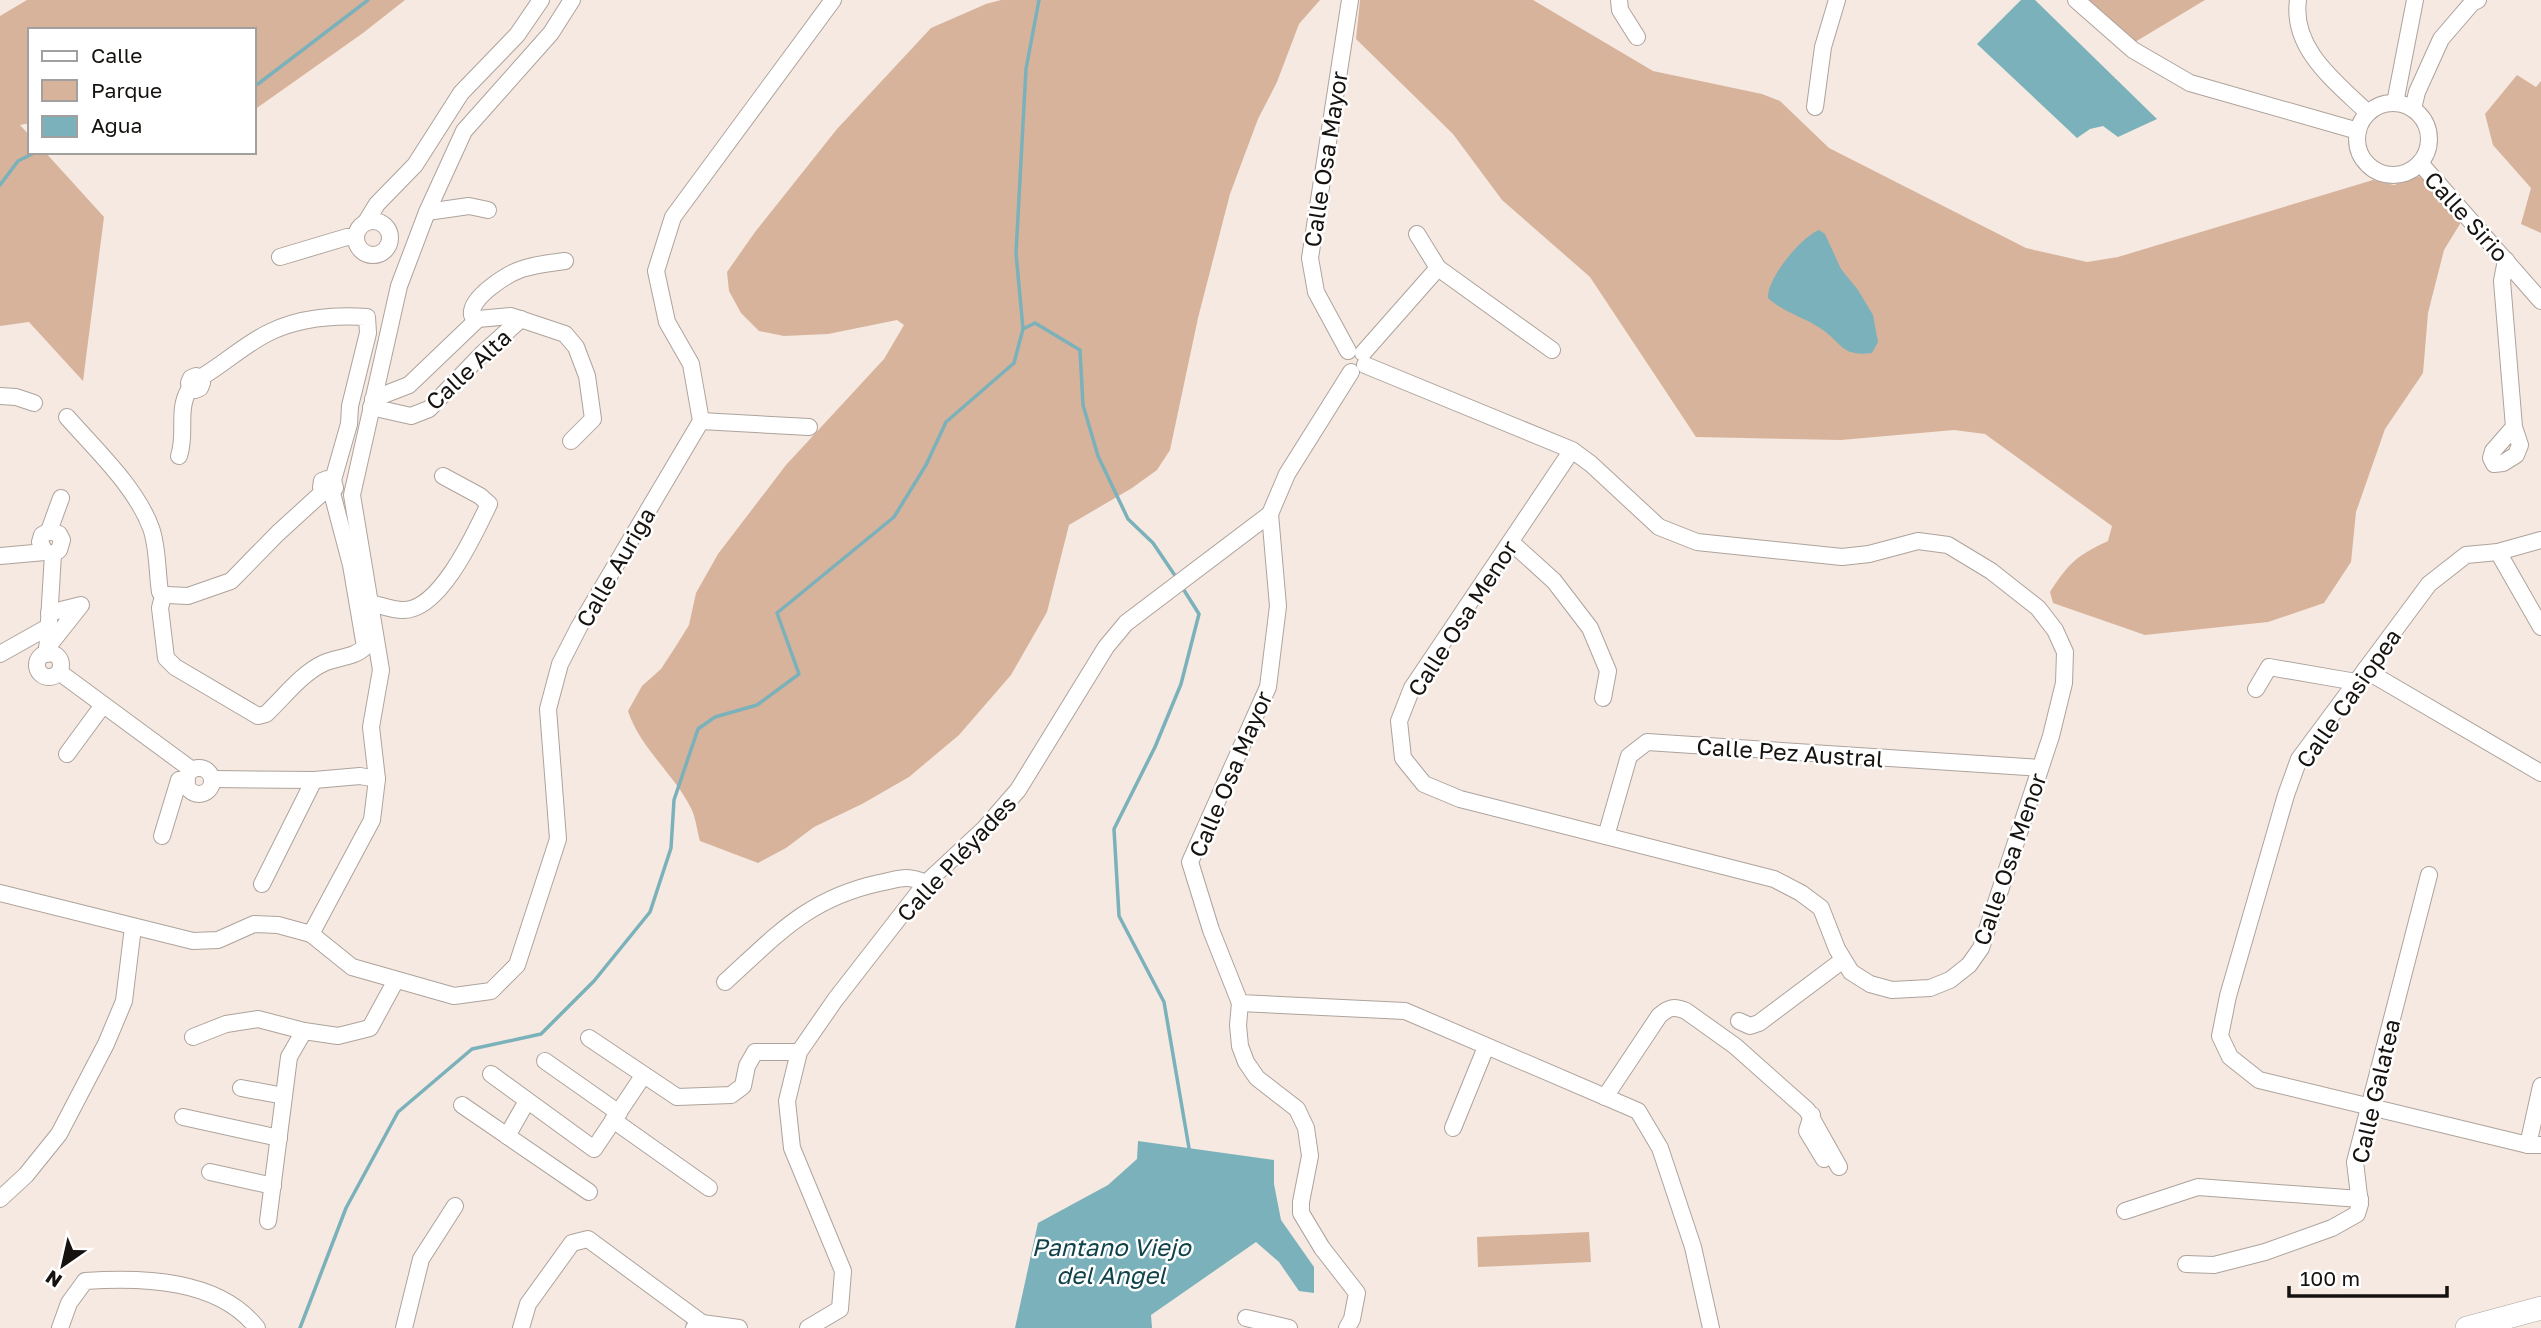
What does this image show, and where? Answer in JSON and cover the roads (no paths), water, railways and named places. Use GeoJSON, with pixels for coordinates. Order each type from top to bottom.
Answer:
{"type":"FeatureCollection","features":[{"type":"Feature","properties":{"kind":"highway"},"geometry":{"type":"LineString","coordinates":[[2467,1328],[2541,1308]]}},
{"type":"Feature","properties":{"kind":"street"},"geometry":{"type":"LineString","coordinates":[[366,222],[380,221],[390,231],[389,244],[381,254],[367,254],[357,245],[360,226],[366,222],[377,204],[415,165],[461,93],[517,35],[541,0]]}},
{"type":"Feature","properties":{"kind":"street"},"geometry":{"type":"LineString","coordinates":[[0,893],[193,941],[218,940],[254,924],[278,925],[311,934],[372,820],[376,779],[371,727],[381,670],[353,490],[399,286],[427,212],[464,131],[551,33],[572,0]]}},
{"type":"Feature","properties":{"kind":"street"},"geometry":{"type":"LineString","coordinates":[[809,427],[701,421],[691,364],[667,322],[656,271],[673,217],[833,0]]}},
{"type":"Feature","properties":{"kind":"street","name":"Calle Osa Mayor"},"geometry":{"type":"LineString","coordinates":[[1240,1003],[1211,930],[1190,862],[1268,687],[1278,606],[1270,514],[1287,474],[1357,360],[1316,292],[1310,258],[1350,0]]}},
{"type":"Feature","properties":{"kind":"street"},"geometry":{"type":"LineString","coordinates":[[1619,0],[1620,10],[1637,37]]}},
{"type":"Feature","properties":{"kind":"street"},"geometry":{"type":"LineString","coordinates":[[1815,107],[1823,47],[1837,0]]}},
{"type":"Feature","properties":{"kind":"street"},"geometry":{"type":"LineString","coordinates":[[2076,0],[2133,50],[2190,83],[2358,131]]}},
{"type":"Feature","properties":{"kind":"street"},"geometry":{"type":"LineString","coordinates":[[2298,0],[2296,14],[2303,41],[2325,70],[2368,113]]}},
{"type":"Feature","properties":{"kind":"street"},"geometry":{"type":"LineString","coordinates":[[2395,103],[2415,0]]}},
{"type":"Feature","properties":{"kind":"street"},"geometry":{"type":"LineString","coordinates":[[2413,109],[2417,92],[2441,39],[2472,3],[2478,0]]}},
{"type":"Feature","properties":{"kind":"street"},"geometry":{"type":"LineString","coordinates":[[2395,103],[2413,109],[2427,128],[2429,141],[2420,163],[2409,171],[2396,175],[2383,174],[2371,167],[2362,157],[2357,145],[2358,131],[2368,113],[2376,107],[2395,103]]}},
{"type":"Feature","properties":{"kind":"street","name":"Calle Sirio"},"geometry":{"type":"LineString","coordinates":[[2420,163],[2541,300]]}},
{"type":"Feature","properties":{"kind":"street"},"geometry":{"type":"LineString","coordinates":[[427,212],[468,206],[488,210]]}},
{"type":"Feature","properties":{"kind":"street"},"geometry":{"type":"LineString","coordinates":[[1417,234],[1438,268],[1552,350]]}},
{"type":"Feature","properties":{"kind":"street"},"geometry":{"type":"LineString","coordinates":[[280,257],[347,237],[356,238]]}},
{"type":"Feature","properties":{"kind":"street"},"geometry":{"type":"LineString","coordinates":[[389,244],[413,250]]}},
{"type":"Feature","properties":{"kind":"street"},"geometry":{"type":"LineString","coordinates":[[2506,260],[2502,281],[2514,427]]}},
{"type":"Feature","properties":{"kind":"street"},"geometry":{"type":"LineString","coordinates":[[478,319],[472,315],[471,309],[492,287],[518,270],[565,261]]}},
{"type":"Feature","properties":{"kind":"street"},"geometry":{"type":"LineString","coordinates":[[1357,360],[1438,268]]}},
{"type":"Feature","properties":{"kind":"street"},"geometry":{"type":"LineString","coordinates":[[67,417],[123,480],[151,526],[163,596],[161,619],[166,658],[175,667],[245,710],[258,716],[267,714],[312,671],[324,663],[347,657],[365,647],[351,565],[331,488],[349,424],[350,406],[368,333],[367,317],[333,315],[278,328],[253,342],[195,383],[183,398],[180,417],[184,432],[179,456]]}},
{"type":"Feature","properties":{"kind":"street"},"geometry":{"type":"LineString","coordinates":[[372,403],[409,385],[478,319],[511,316],[565,334],[576,347],[587,376],[593,419],[571,441]]}},
{"type":"Feature","properties":{"kind":"street","name":"Calle Alta"},"geometry":{"type":"LineString","coordinates":[[372,403],[411,416],[429,409],[482,354],[521,319]]}},
{"type":"Feature","properties":{"kind":"street","name":"Calle Osa Menor"},"geometry":{"type":"LineString","coordinates":[[1357,360],[1572,450],[1591,464],[1659,527],[1697,542],[1842,557],[1868,554],[1918,541],[1948,545],[1991,571],[2038,608],[2055,630],[2065,652],[2064,682],[2051,736],[1981,948],[1969,965],[1950,980],[1930,988],[1892,990],[1870,984],[1851,972],[1843,960],[1821,908],[1801,893],[1774,879],[1460,799],[1424,784],[1403,758],[1399,721],[1412,688],[1572,450]]}},
{"type":"Feature","properties":{"kind":"street"},"geometry":{"type":"LineString","coordinates":[[0,396],[16,397],[34,403]]}},
{"type":"Feature","properties":{"kind":"street","name":"Calle Auriga"},"geometry":{"type":"LineString","coordinates":[[311,934],[352,967],[454,996],[491,990],[517,965],[558,839],[548,709],[560,664],[579,627],[701,421]]}},
{"type":"Feature","properties":{"kind":"street"},"geometry":{"type":"LineString","coordinates":[[370,603],[403,611],[423,605],[448,578],[489,504],[480,496],[443,476]]}},
{"type":"Feature","properties":{"kind":"street"},"geometry":{"type":"LineString","coordinates":[[163,596],[188,596],[231,581],[278,533],[331,488],[353,490]]}},
{"type":"Feature","properties":{"kind":"street"},"geometry":{"type":"LineString","coordinates":[[49,553],[40,546],[40,538],[49,531],[61,498]]}},
{"type":"Feature","properties":{"kind":"street","name":"Calle Pléyades"},"geometry":{"type":"LineString","coordinates":[[808,1328],[840,1309],[843,1271],[792,1148],[787,1101],[799,1052],[835,1000],[926,883],[985,828],[1018,790],[1106,647],[1126,623],[1270,514]]}},
{"type":"Feature","properties":{"kind":"street","name":"Calle Casiopea"},"geometry":{"type":"LineString","coordinates":[[2368,1106],[2259,1080],[2230,1057],[2220,1036],[2228,996],[2286,795],[2299,759],[2429,584],[2466,555],[2498,552],[2541,540]]}},
{"type":"Feature","properties":{"kind":"street"},"geometry":{"type":"LineString","coordinates":[[1510,542],[1555,581],[1590,628],[1608,671],[1603,698]]}},
{"type":"Feature","properties":{"kind":"street"},"geometry":{"type":"LineString","coordinates":[[2498,552],[2541,627]]}},
{"type":"Feature","properties":{"kind":"street"},"geometry":{"type":"LineString","coordinates":[[0,556],[49,553]]}},
{"type":"Feature","properties":{"kind":"street"},"geometry":{"type":"LineString","coordinates":[[47,651],[49,553]]}},
{"type":"Feature","properties":{"kind":"street"},"geometry":{"type":"LineString","coordinates":[[0,654],[49,620],[81,605],[40,658],[38,670],[48,677],[59,672],[189,775]]}},
{"type":"Feature","properties":{"kind":"street"},"geometry":{"type":"LineString","coordinates":[[2256,689],[2269,667],[2361,676],[2541,773]]}},
{"type":"Feature","properties":{"kind":"street"},"geometry":{"type":"LineString","coordinates":[[67,754],[103,705]]}},
{"type":"Feature","properties":{"kind":"street","name":"Calle Pez Austral"},"geometry":{"type":"LineString","coordinates":[[1606,836],[1629,756],[1647,742],[2040,768]]}},
{"type":"Feature","properties":{"kind":"street"},"geometry":{"type":"LineString","coordinates":[[189,775],[188,788],[201,794],[212,786],[212,779],[313,780],[360,776],[376,779]]}},
{"type":"Feature","properties":{"kind":"street"},"geometry":{"type":"LineString","coordinates":[[162,836],[178,780],[189,775]]}},
{"type":"Feature","properties":{"kind":"street"},"geometry":{"type":"LineString","coordinates":[[262,884],[313,780]]}},
{"type":"Feature","properties":{"kind":"street","name":"Calle Galatea"},"geometry":{"type":"LineString","coordinates":[[2360,1199],[2355,1162],[2429,875]]}},
{"type":"Feature","properties":{"kind":"street"},"geometry":{"type":"LineString","coordinates":[[725,982],[793,920],[831,897],[911,876],[926,883]]}},
{"type":"Feature","properties":{"kind":"street"},"geometry":{"type":"LineString","coordinates":[[0,1199],[26,1175],[59,1134],[106,1044],[124,1001],[133,927]]}},
{"type":"Feature","properties":{"kind":"street"},"geometry":{"type":"LineString","coordinates":[[1740,1021],[1750,1026],[1759,1023],[1843,960]]}},
{"type":"Feature","properties":{"kind":"street"},"geometry":{"type":"LineString","coordinates":[[193,1037],[226,1024],[258,1019],[304,1031],[338,1036],[370,1028],[396,980]]}},
{"type":"Feature","properties":{"kind":"street"},"geometry":{"type":"LineString","coordinates":[[1347,1328],[1357,1293],[1322,1248],[1301,1213],[1310,1156],[1307,1128],[1297,1109],[1257,1078],[1246,1062],[1240,1046],[1240,1003],[1405,1010],[1638,1111],[1660,1148],[1693,1247],[1711,1328]]}},
{"type":"Feature","properties":{"kind":"street"},"geometry":{"type":"LineString","coordinates":[[1605,1097],[1658,1016],[1668,1008],[1677,1007],[1735,1046],[1812,1115],[1838,1164]]}},
{"type":"Feature","properties":{"kind":"street"},"geometry":{"type":"LineString","coordinates":[[268,1221],[289,1057],[304,1031]]}},
{"type":"Feature","properties":{"kind":"street"},"geometry":{"type":"LineString","coordinates":[[589,1038],[677,1097],[731,1096],[743,1086],[747,1066],[755,1052],[799,1052]]}},
{"type":"Feature","properties":{"kind":"street"},"geometry":{"type":"LineString","coordinates":[[1452,1128],[1486,1047]]}},
{"type":"Feature","properties":{"kind":"street"},"geometry":{"type":"LineString","coordinates":[[545,1061],[709,1188]]}},
{"type":"Feature","properties":{"kind":"street"},"geometry":{"type":"LineString","coordinates":[[491,1074],[594,1149],[643,1076]]}},
{"type":"Feature","properties":{"kind":"street"},"geometry":{"type":"LineString","coordinates":[[2368,1106],[2535,1145],[2541,1086]]}},
{"type":"Feature","properties":{"kind":"street"},"geometry":{"type":"LineString","coordinates":[[242,1088],[284,1096]]}},
{"type":"Feature","properties":{"kind":"street"},"geometry":{"type":"LineString","coordinates":[[507,1136],[527,1101]]}},
{"type":"Feature","properties":{"kind":"street"},"geometry":{"type":"LineString","coordinates":[[462,1104],[589,1192]]}},
{"type":"Feature","properties":{"kind":"street"},"geometry":{"type":"LineString","coordinates":[[183,1117],[279,1138]]}},
{"type":"Feature","properties":{"kind":"street"},"geometry":{"type":"LineString","coordinates":[[210,1172],[272,1186]]}},
{"type":"Feature","properties":{"kind":"street"},"geometry":{"type":"LineString","coordinates":[[2125,1211],[2197,1187],[2360,1199],[2357,1214],[2332,1228],[2265,1252],[2214,1265],[2186,1264]]}},
{"type":"Feature","properties":{"kind":"street"},"geometry":{"type":"LineString","coordinates":[[404,1328],[421,1259],[455,1206]]}},
{"type":"Feature","properties":{"kind":"street"},"geometry":{"type":"LineString","coordinates":[[521,1328],[528,1304],[572,1243],[588,1239],[697,1326],[739,1328]]}},
{"type":"Feature","properties":{"kind":"street"},"geometry":{"type":"LineString","coordinates":[[60,1328],[69,1303],[85,1281],[144,1279],[203,1292],[245,1313],[257,1328]]}},
{"type":"Feature","properties":{"kind":"street"},"geometry":{"type":"LineString","coordinates":[[1246,1318],[1289,1328]]}},
{"type":"Feature","properties":{"kind":"water"},"geometry":{"type":"Polygon","coordinates":[[[2021,0],[2035,0],[2157,119],[2118,137],[2103,126],[2090,129],[2077,138],[1977,44],[2021,0]]]}},
{"type":"Feature","properties":{"kind":"water"},"geometry":{"type":"Polygon","coordinates":[[[1819,230],[1825,234],[1841,269],[1873,315],[1878,342],[1872,353],[1847,351],[1820,328],[1768,298],[1773,280],[1786,259],[1803,241],[1819,230]]]}},
{"type":"Feature","properties":{"kind":"water","name":"Pantano Viejo del Angel"},"geometry":{"type":"Polygon","coordinates":[[[1138,1141],[1274,1160],[1274,1184],[1281,1220],[1314,1267],[1314,1293],[1299,1291],[1279,1262],[1256,1242],[1151,1315],[1152,1328],[1015,1328],[1038,1223],[1108,1185],[1137,1159],[1138,1141]]]}},
{"type":"Feature","properties":{"kind":"waterway"},"geometry":{"type":"LineString","coordinates":[[256,84],[368,0]]}},
{"type":"Feature","properties":{"kind":"waterway"},"geometry":{"type":"LineString","coordinates":[[300,1328],[346,1208],[398,1112],[472,1049],[541,1034],[594,981],[650,912],[671,848],[674,800],[698,729],[715,717],[757,705],[799,674],[777,613],[894,517],[926,465],[946,422],[1014,363],[1023,329],[1016,253],[1026,69],[1039,0]]}},
{"type":"Feature","properties":{"kind":"waterway"},"geometry":{"type":"LineString","coordinates":[[0,185],[18,161],[32,154]]}},
{"type":"Feature","properties":{"kind":"waterway"},"geometry":{"type":"LineString","coordinates":[[1023,329],[1035,323],[1080,350],[1083,405],[1098,456],[1128,519],[1153,543],[1176,577]]}},
{"type":"Feature","properties":{"kind":"waterway"},"geometry":{"type":"LineString","coordinates":[[1182,587],[1199,614],[1181,684],[1155,747],[1114,829],[1119,916],[1164,1002],[1189,1148],[1187,1152]]}}]}
